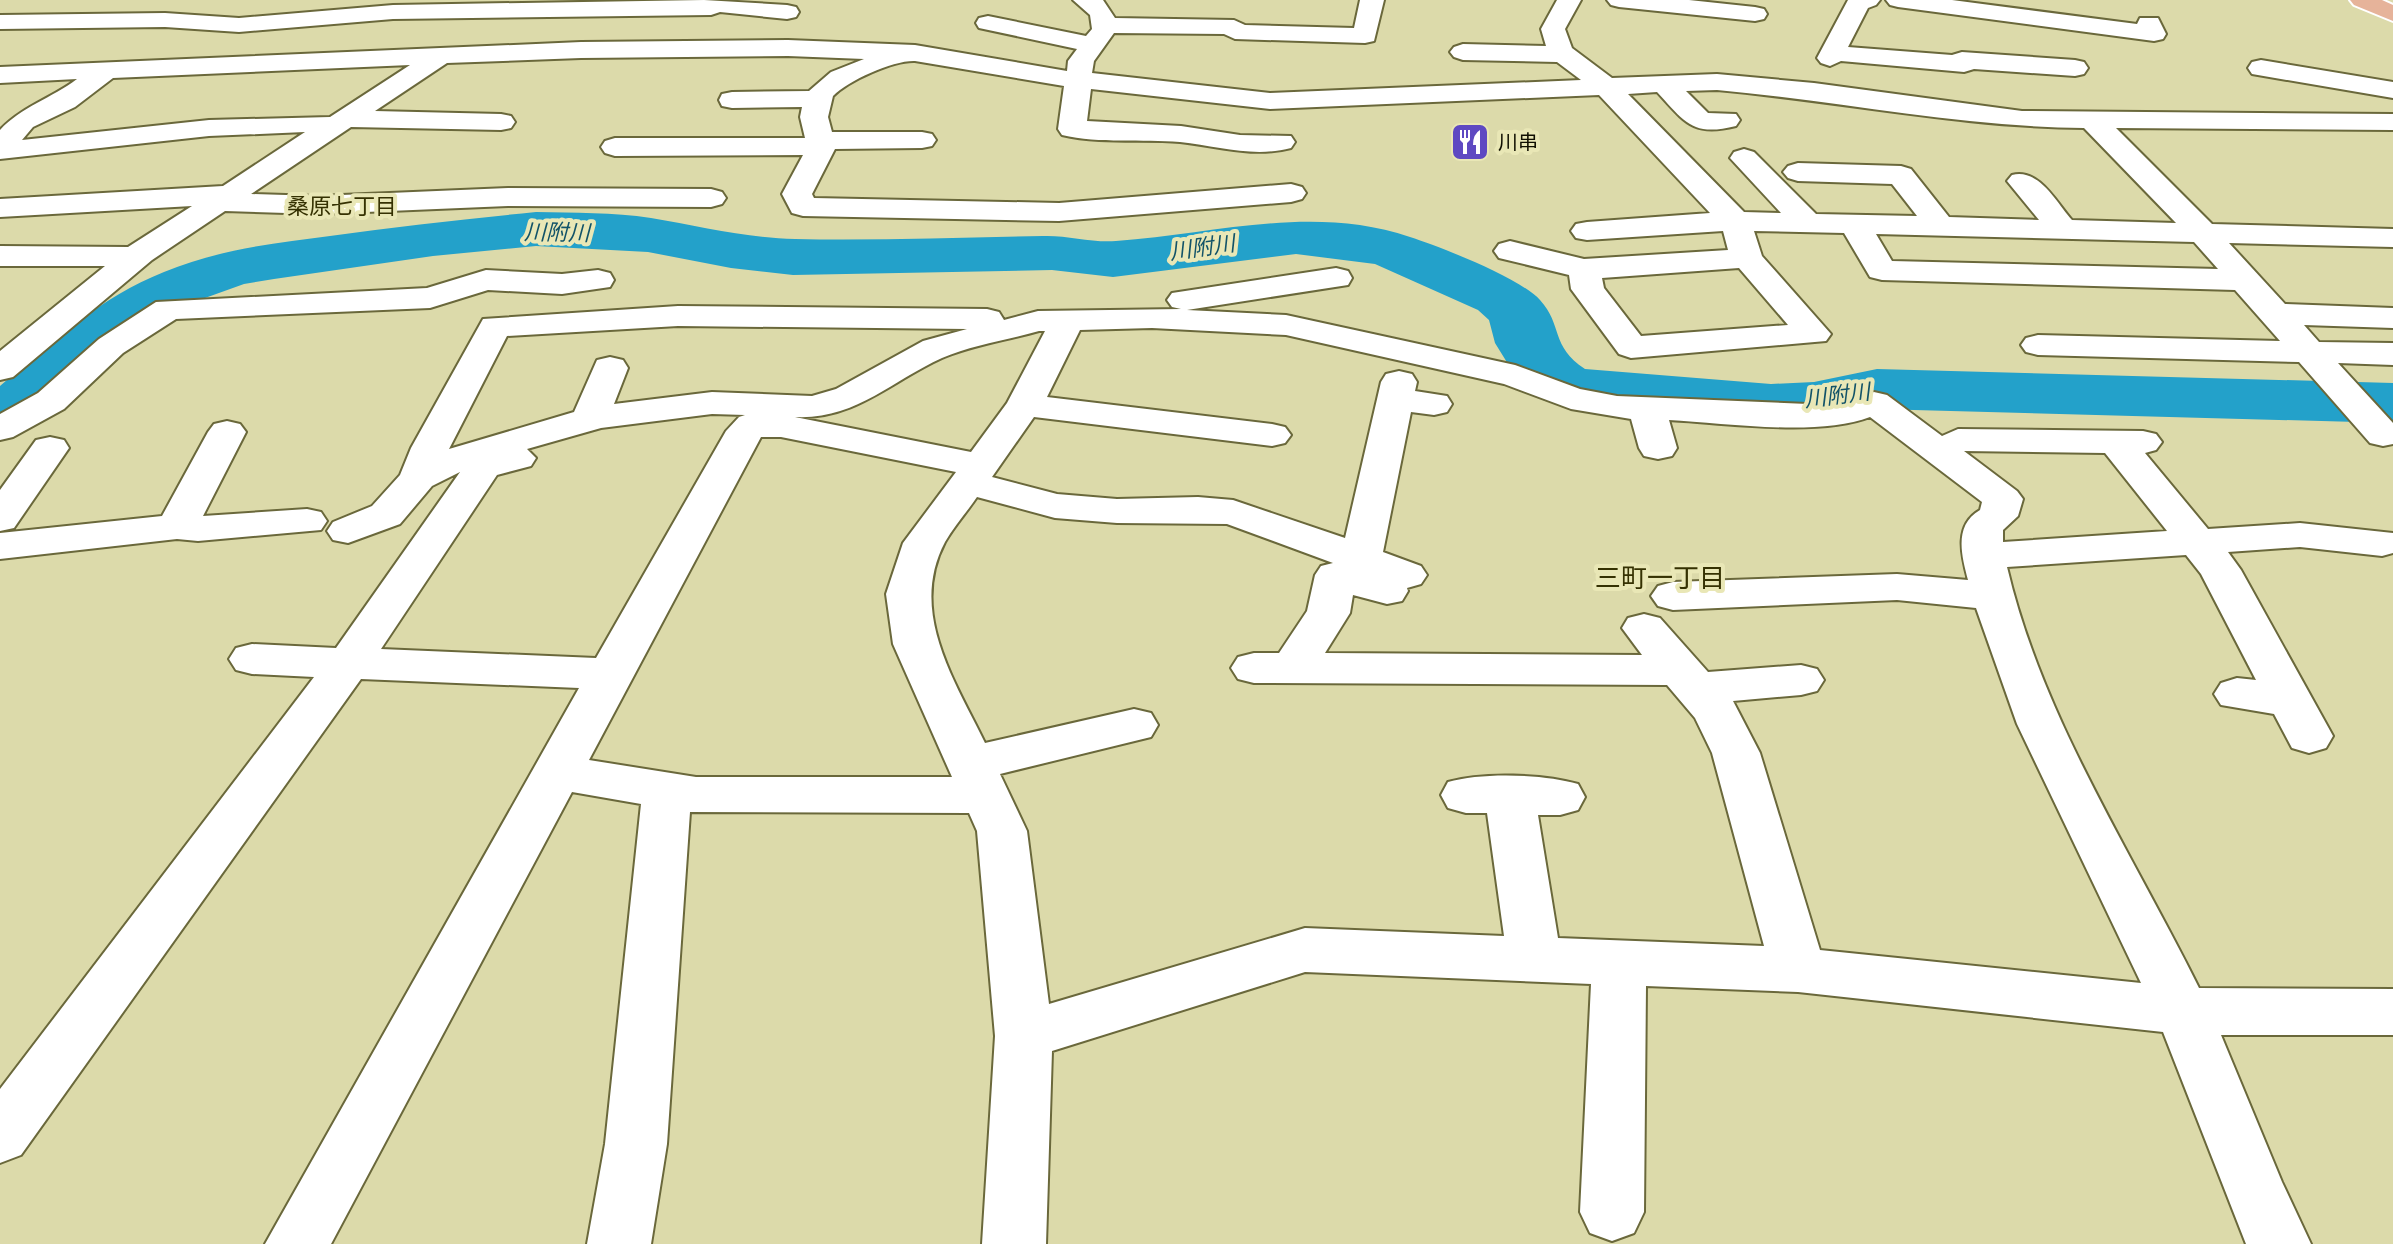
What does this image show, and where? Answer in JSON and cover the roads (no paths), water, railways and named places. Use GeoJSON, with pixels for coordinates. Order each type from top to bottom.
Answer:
{"type":"FeatureCollection","features":[{"type":"Feature","properties":{"kind":"main road"},"geometry":{"type":"LineString","coordinates":[[2362,0],[2393,14]]}},
{"type":"Feature","properties":{"kind":"street"},"geometry":{"type":"LineString","coordinates":[[9,22],[49,0]]}},
{"type":"Feature","properties":{"kind":"street"},"geometry":{"type":"LineString","coordinates":[[4,138],[113,70],[205,22],[225,13],[292,0]]}},
{"type":"Feature","properties":{"kind":"street"},"geometry":{"type":"LineString","coordinates":[[1072,129],[1083,56],[1100,35],[1100,11],[1085,0]]}},
{"type":"Feature","properties":{"kind":"street"},"geometry":{"type":"LineString","coordinates":[[904,52],[827,84],[818,127],[816,160],[800,182],[797,194],[803,207],[904,197],[1059,212],[1288,205],[1294,182],[1281,142],[1259,118],[1249,100],[1238,66],[1229,0]]}},
{"type":"Feature","properties":{"kind":"street"},"geometry":{"type":"LineString","coordinates":[[988,23],[1100,35],[1234,30],[1365,36],[1372,0]]}},
{"type":"Feature","properties":{"kind":"street"},"geometry":{"type":"LineString","coordinates":[[1569,0],[1553,29],[1555,41],[1564,54],[1605,86],[1736,222],[1747,258],[1814,334],[1631,347],[1588,289],[1584,269]]}},
{"type":"Feature","properties":{"kind":"street"},"geometry":{"type":"LineString","coordinates":[[1619,0],[1755,14]]}},
{"type":"Feature","properties":{"kind":"street"},"geometry":{"type":"LineString","coordinates":[[1868,0],[1858,3],[1832,56],[2075,68]]}},
{"type":"Feature","properties":{"kind":"street"},"geometry":{"type":"LineString","coordinates":[[1898,0],[2031,9],[2154,34],[2149,23]]}},
{"type":"Feature","properties":{"kind":"street"},"geometry":{"type":"LineString","coordinates":[[9,22],[205,22],[239,25],[510,6],[713,4],[787,12]]}},
{"type":"Feature","properties":{"kind":"street"},"geometry":{"type":"LineString","coordinates":[[692,48],[713,4]]}},
{"type":"Feature","properties":{"kind":"street"},"geometry":{"type":"LineString","coordinates":[[0,369],[136,257],[440,57],[510,6]]}},
{"type":"Feature","properties":{"kind":"street"},"geometry":{"type":"LineString","coordinates":[[1981,40],[1955,38],[1977,88],[2000,117]]}},
{"type":"Feature","properties":{"kind":"street"},"geometry":{"type":"LineString","coordinates":[[0,75],[692,48],[904,52],[1077,80],[1249,100],[1338,101],[1605,86],[1753,84],[2000,117],[2094,122],[2393,122]]}},
{"type":"Feature","properties":{"kind":"street"},"geometry":{"type":"LineString","coordinates":[[1441,95],[1438,87],[1446,65],[1463,58],[1462,50],[1564,54]]}},
{"type":"Feature","properties":{"kind":"street"},"geometry":{"type":"LineString","coordinates":[[2261,68],[2393,90]]}},
{"type":"Feature","properties":{"kind":"street"},"geometry":{"type":"LineString","coordinates":[[1664,84],[1701,122],[1726,120]]}},
{"type":"Feature","properties":{"kind":"street"},"geometry":{"type":"LineString","coordinates":[[732,100],[818,127]]}},
{"type":"Feature","properties":{"kind":"street"},"geometry":{"type":"LineString","coordinates":[[4,138],[58,147],[195,128],[340,122],[501,122]]}},
{"type":"Feature","properties":{"kind":"street"},"geometry":{"type":"LineString","coordinates":[[656,122],[818,127],[922,140]]}},
{"type":"Feature","properties":{"kind":"street"},"geometry":{"type":"LineString","coordinates":[[2094,122],[2202,232],[2311,352],[2367,404]]}},
{"type":"Feature","properties":{"kind":"street"},"geometry":{"type":"LineString","coordinates":[[614,147],[818,127]]}},
{"type":"Feature","properties":{"kind":"street"},"geometry":{"type":"LineString","coordinates":[[1063,158],[1065,133],[1072,129],[1181,134],[1240,144],[1281,142]]}},
{"type":"Feature","properties":{"kind":"street"},"geometry":{"type":"LineString","coordinates":[[1744,158],[1808,223]]}},
{"type":"Feature","properties":{"kind":"street"},"geometry":{"type":"LineString","coordinates":[[1813,169],[1901,175],[1940,226]]}},
{"type":"Feature","properties":{"kind":"street"},"geometry":{"type":"LineString","coordinates":[[2022,181],[2063,229]]}},
{"type":"Feature","properties":{"kind":"street"},"geometry":{"type":"LineString","coordinates":[[0,208],[328,195],[711,197]]}},
{"type":"Feature","properties":{"kind":"street"},"geometry":{"type":"LineString","coordinates":[[1587,231],[1736,222],[2393,238]]}},
{"type":"Feature","properties":{"kind":"street"},"geometry":{"type":"LineString","coordinates":[[1854,224],[1882,270],[2245,280]]}},
{"type":"Feature","properties":{"kind":"street"},"geometry":{"type":"LineString","coordinates":[[1510,251],[1584,269],[1747,258]]}},
{"type":"Feature","properties":{"kind":"street"},"geometry":{"type":"LineString","coordinates":[[0,256],[136,257]]}},
{"type":"Feature","properties":{"kind":"street"},"geometry":{"type":"LineString","coordinates":[[1152,318],[1167,302],[1336,278]]}},
{"type":"Feature","properties":{"kind":"street"},"geometry":{"type":"LineString","coordinates":[[0,429],[51,401],[111,346],[168,309],[430,298],[486,280],[562,284],[598,280]]}},
{"type":"Feature","properties":{"kind":"street"},"geometry":{"type":"LineString","coordinates":[[2276,314],[2393,318]]}},
{"type":"Feature","properties":{"kind":"street"},"geometry":{"type":"LineString","coordinates":[[348,531],[386,515],[418,478],[430,448],[495,326],[678,316],[832,315],[1053,320],[1152,318],[1286,325],[1515,376],[1571,398],[1617,407],[1808,415],[1850,412],[1874,403],[2003,499],[1998,516],[1983,525],[1981,540],[2022,686],[2181,1011],[2260,1208],[2279,1244]]}},
{"type":"Feature","properties":{"kind":"street"},"geometry":{"type":"LineString","coordinates":[[1014,1244],[1024,1036],[1002,831],[915,644],[908,594],[924,543],[1024,405],[1053,320]]}},
{"type":"Feature","properties":{"kind":"street"},"geometry":{"type":"LineString","coordinates":[[418,478],[454,460],[712,403],[813,407],[849,397],[935,348],[1053,320]]}},
{"type":"Feature","properties":{"kind":"street"},"geometry":{"type":"LineString","coordinates":[[0,328],[49,327]]}},
{"type":"Feature","properties":{"kind":"street"},"geometry":{"type":"LineString","coordinates":[[2053,343],[2174,342],[2311,352],[2393,354]]}},
{"type":"Feature","properties":{"kind":"street"},"geometry":{"type":"LineString","coordinates":[[603,426],[610,368]]}},
{"type":"Feature","properties":{"kind":"street"},"geometry":{"type":"LineString","coordinates":[[1361,558],[1397,390],[1434,404]]}},
{"type":"Feature","properties":{"kind":"street"},"geometry":{"type":"LineString","coordinates":[[1024,405],[1272,435]]}},
{"type":"Feature","properties":{"kind":"street"},"geometry":{"type":"LineString","coordinates":[[1646,407],[1658,448]]}},
{"type":"Feature","properties":{"kind":"street"},"geometry":{"type":"LineString","coordinates":[[297,1244],[739,439],[752,425],[781,426],[973,474],[1055,506],[1117,511],[1198,509],[1233,512],[1361,558],[1397,583],[1336,575],[1328,613],[1302,649],[1302,668]]}},
{"type":"Feature","properties":{"kind":"street"},"geometry":{"type":"LineString","coordinates":[[0,1136],[349,663],[483,467],[603,426]]}},
{"type":"Feature","properties":{"kind":"street"},"geometry":{"type":"LineString","coordinates":[[177,527],[227,432]]}},
{"type":"Feature","properties":{"kind":"street"},"geometry":{"type":"LineString","coordinates":[[1976,435],[2130,442],[2220,570],[2299,718],[2237,694]]}},
{"type":"Feature","properties":{"kind":"street"},"geometry":{"type":"LineString","coordinates":[[0,519],[50,448]]}},
{"type":"Feature","properties":{"kind":"street"},"geometry":{"type":"LineString","coordinates":[[0,546],[177,527],[198,529],[307,521]]}},
{"type":"Feature","properties":{"kind":"street"},"geometry":{"type":"LineString","coordinates":[[1798,970],[1736,753],[1715,711],[1688,679],[1658,612],[1989,576],[2200,542],[2300,535],[2380,539]]}},
{"type":"Feature","properties":{"kind":"street"},"geometry":{"type":"LineString","coordinates":[[252,659],[609,674]]}},
{"type":"Feature","properties":{"kind":"street"},"geometry":{"type":"LineString","coordinates":[[1254,668],[1801,680]]}},
{"type":"Feature","properties":{"kind":"street"},"geometry":{"type":"LineString","coordinates":[[555,772],[696,795],[977,779],[1134,725]]}},
{"type":"Feature","properties":{"kind":"street"},"geometry":{"type":"LineString","coordinates":[[619,1244],[636,1144],[667,790]]}},
{"type":"Feature","properties":{"kind":"street"},"geometry":{"type":"LineString","coordinates":[[1512,796],[1534,959]]}},
{"type":"Feature","properties":{"kind":"street"},"geometry":{"type":"LineString","coordinates":[[1024,1036],[1305,950],[1798,970],[2181,1011],[2393,1012]]}},
{"type":"Feature","properties":{"kind":"street"},"geometry":{"type":"LineString","coordinates":[[1612,1212],[1619,962]]}},
{"type":"Feature","properties":{"kind":"waterway","name":"川附川"},"geometry":{"type":"LineString","coordinates":[[0,415],[21,403],[78,352],[129,314],[184,285],[231,269],[274,261],[433,239],[536,229],[648,235],[731,251],[793,257],[1052,253],[1113,259],[1261,239],[1296,237],[1335,240],[1390,249],[1499,297],[1518,313],[1527,343],[1544,371],[1566,386],[1604,392],[1771,404],[1814,402],[1877,389],[2393,403]]}},
{"type":"Feature","properties":{"kind":"place","name":"川串"},"geometry":{"type":"Point","coordinates":[1470,142]}},
{"type":"Feature","properties":{"kind":"district","name":"桑原七丁目"},"geometry":{"type":"Point","coordinates":[342,206]}},
{"type":"Feature","properties":{"kind":"district","name":"三町一丁目"},"geometry":{"type":"Point","coordinates":[1660,578]}}]}
